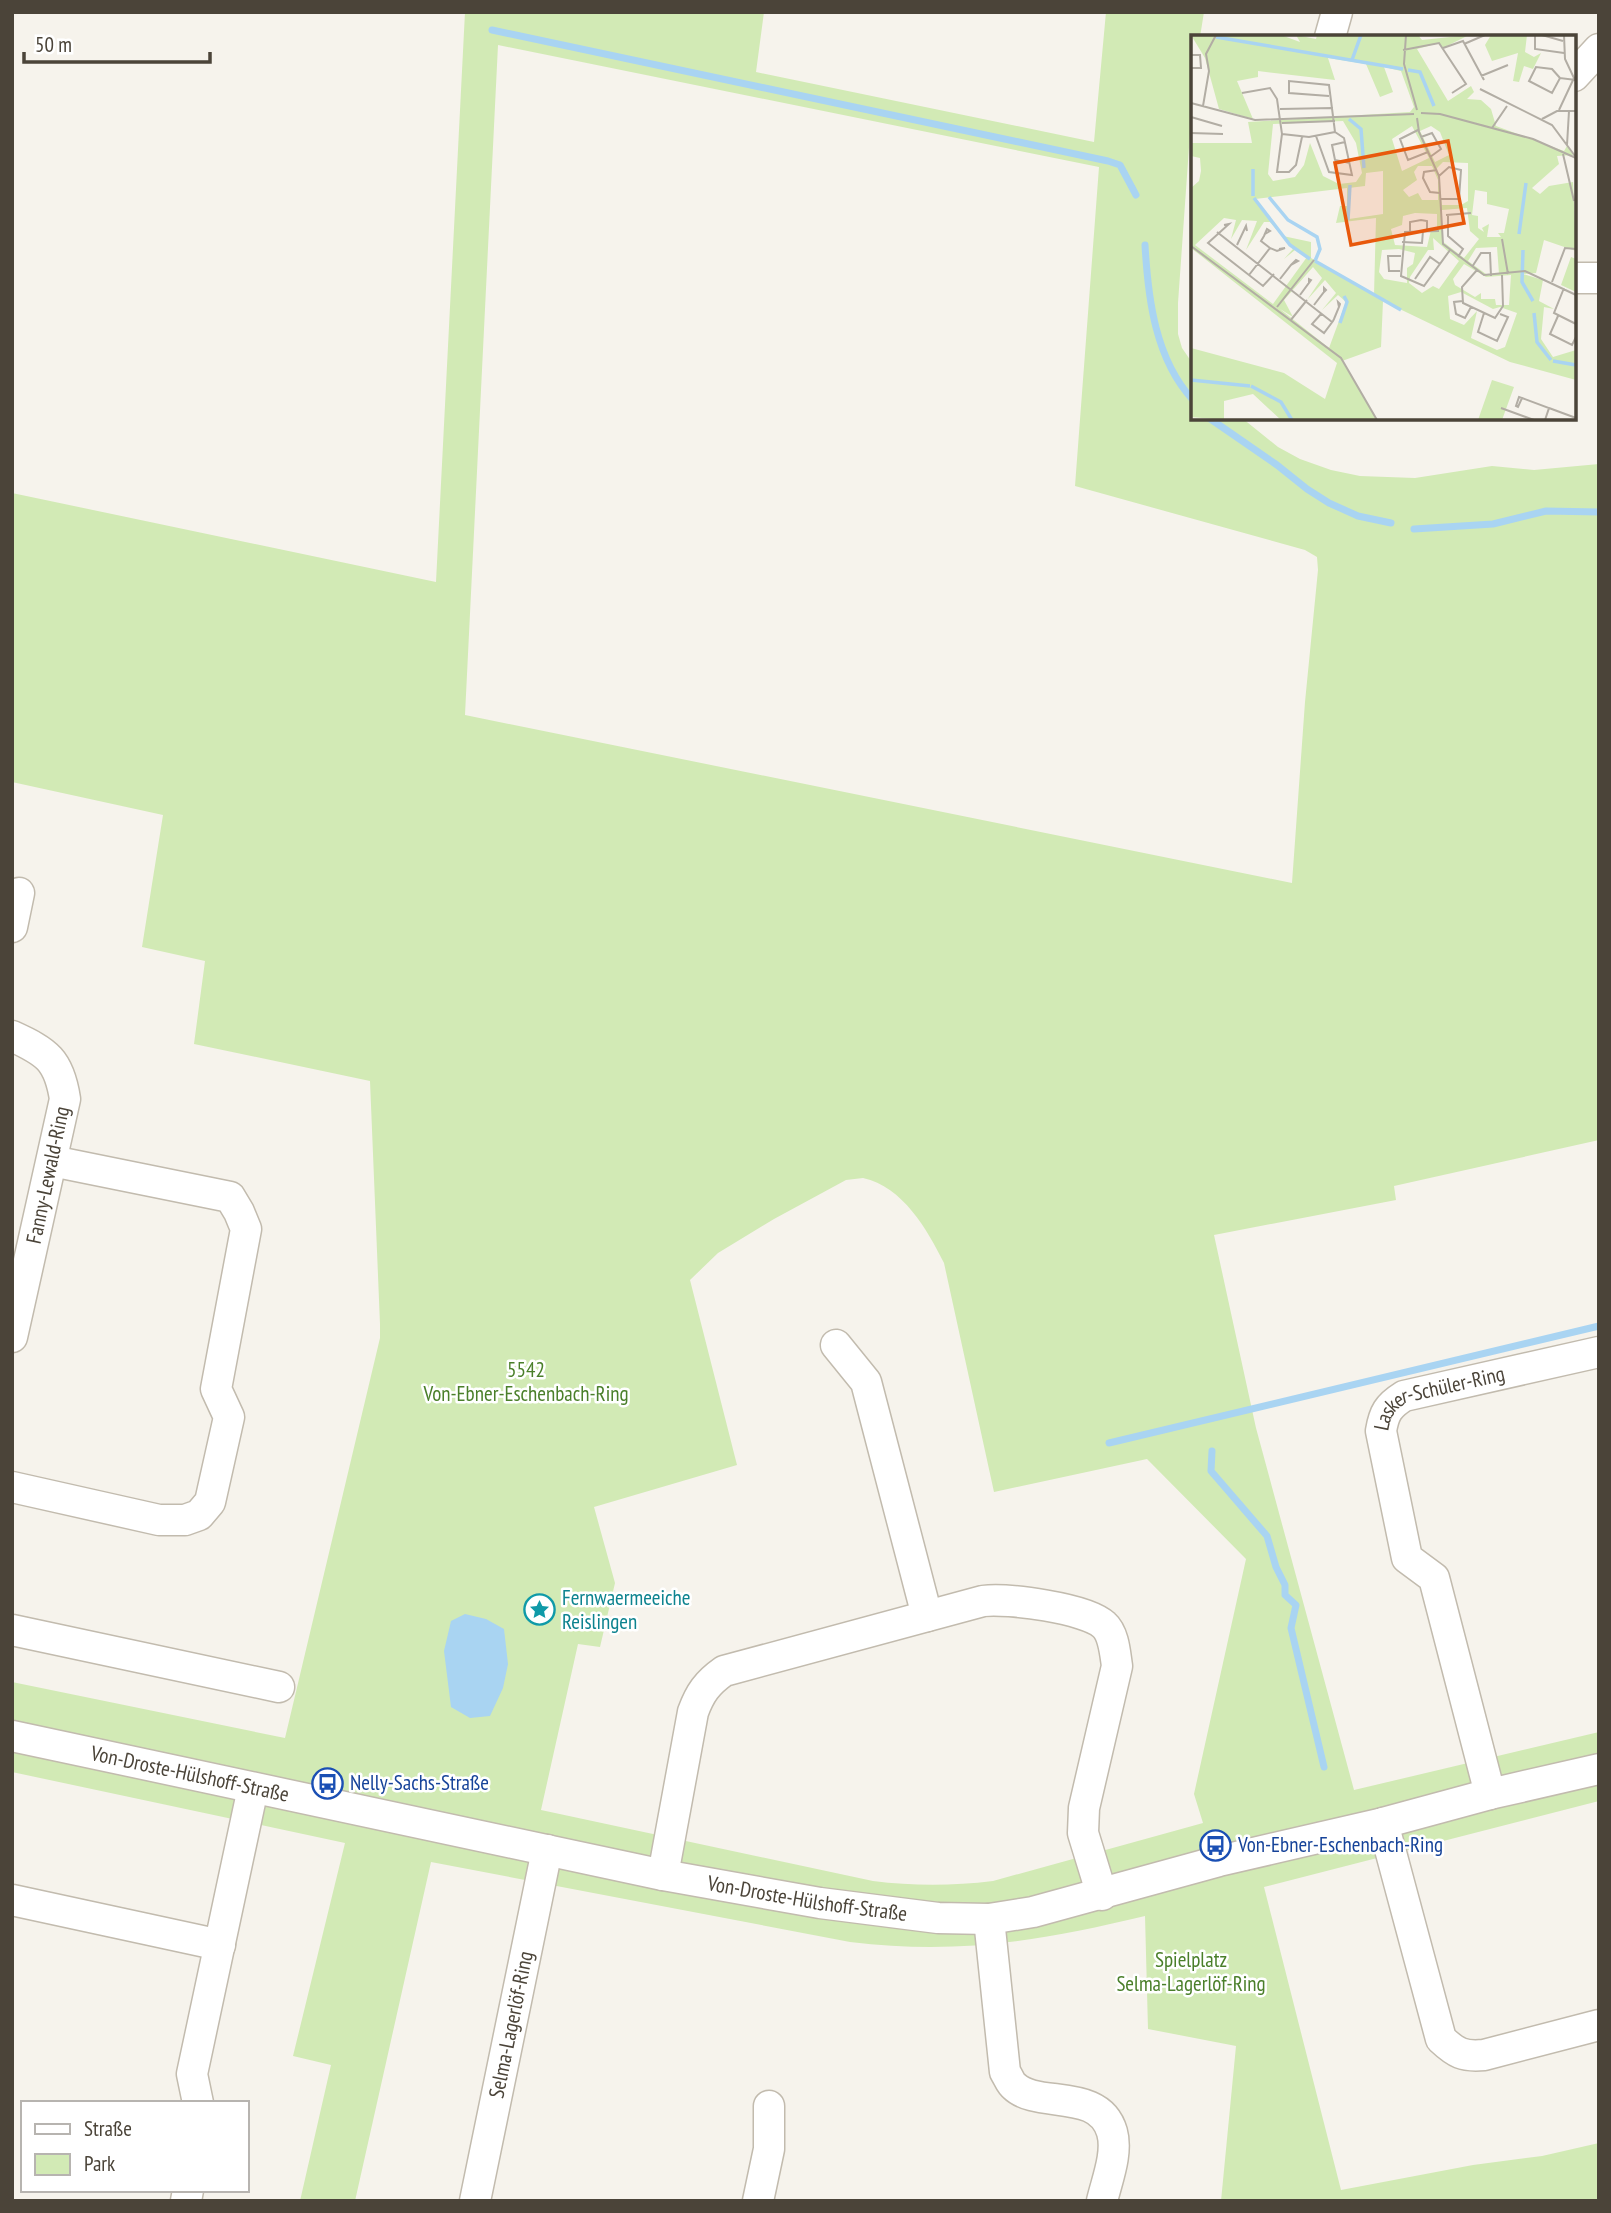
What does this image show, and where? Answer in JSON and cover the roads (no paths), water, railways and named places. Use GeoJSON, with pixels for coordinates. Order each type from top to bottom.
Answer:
{"type":"FeatureCollection","features":[{"type":"Feature","properties":{"kind":"street"},"geometry":{"type":"LineString","coordinates":[[1331,35],[1337,12]]}},
{"type":"Feature","properties":{"kind":"street"},"geometry":{"type":"LineString","coordinates":[[1576,73],[1599,49]]}},
{"type":"Feature","properties":{"kind":"street"},"geometry":{"type":"LineString","coordinates":[[1576,278],[1599,278]]}},
{"type":"Feature","properties":{"kind":"street"},"geometry":{"type":"LineString","coordinates":[[12,927],[19,893]]}},
{"type":"Feature","properties":{"kind":"street","name":"Fanny-Lewald-Ring"},"geometry":{"type":"LineString","coordinates":[[12,1036],[37,1047],[53,1061],[62,1077],[65,1099],[12,1337]]}},
{"type":"Feature","properties":{"kind":"street"},"geometry":{"type":"LineString","coordinates":[[12,1486],[159,1520],[185,1520],[199,1515],[209,1502],[229,1417],[216,1390],[246,1228],[230,1197],[52,1161]]}},
{"type":"Feature","properties":{"kind":"street"},"geometry":{"type":"LineString","coordinates":[[836,1345],[866,1382],[927,1616]]}},
{"type":"Feature","properties":{"kind":"street","name":"Lasker-Schüler-Ring"},"geometry":{"type":"LineString","coordinates":[[1490,1794],[1434,1578],[1407,1559],[1381,1431],[1384,1415],[1390,1405],[1404,1396],[1599,1352]]}},
{"type":"Feature","properties":{"kind":"street"},"geometry":{"type":"LineString","coordinates":[[663,1875],[693,1712],[700,1692],[711,1680],[724,1671],[984,1601],[1002,1599],[1085,1616],[1105,1625],[1113,1643],[1117,1666],[1084,1808],[1083,1833],[1102,1895]]}},
{"type":"Feature","properties":{"kind":"street"},"geometry":{"type":"LineString","coordinates":[[12,1630],[279,1686]]}},
{"type":"Feature","properties":{"kind":"street","name":"Von-Droste-Hülshoff-Straße"},"geometry":{"type":"LineString","coordinates":[[12,1735],[663,1875],[820,1903],[938,1918],[989,1919],[1033,1912],[1102,1895],[1205,1864],[1599,1769]]}},
{"type":"Feature","properties":{"kind":"street"},"geometry":{"type":"LineString","coordinates":[[198,2101],[192,2074],[253,1788]]}},
{"type":"Feature","properties":{"kind":"street"},"geometry":{"type":"LineString","coordinates":[[1384,1823],[1441,2039],[1452,2049],[1467,2056],[1484,2055],[1599,2025]]}},
{"type":"Feature","properties":{"kind":"street","name":"Selma-Lagerlöf-Ring"},"geometry":{"type":"LineString","coordinates":[[475,2201],[547,1850]]}},
{"type":"Feature","properties":{"kind":"street"},"geometry":{"type":"LineString","coordinates":[[12,1900],[220,1945]]}},
{"type":"Feature","properties":{"kind":"street"},"geometry":{"type":"LineString","coordinates":[[989,1919],[1005,2072],[1014,2087],[1032,2094],[1090,2105],[1104,2116],[1112,2132],[1112,2157],[1102,2201]]}},
{"type":"Feature","properties":{"kind":"street"},"geometry":{"type":"LineString","coordinates":[[758,2201],[769,2150],[769,2106]]}},
{"type":"Feature","properties":{"kind":"water"},"geometry":{"type":"Polygon","coordinates":[[[465,1614],[486,1619],[504,1629],[508,1664],[503,1688],[490,1716],[470,1718],[451,1707],[444,1651],[451,1621],[465,1614]]]}},
{"type":"Feature","properties":{"kind":"waterway"},"geometry":{"type":"LineString","coordinates":[[492,30],[1108,161],[1120,165],[1136,195]]}},
{"type":"Feature","properties":{"kind":"waterway"},"geometry":{"type":"LineString","coordinates":[[1145,245],[1151,307],[1162,347],[1180,384],[1191,398]]}},
{"type":"Feature","properties":{"kind":"waterway"},"geometry":{"type":"LineString","coordinates":[[1212,420],[1329,503],[1358,516],[1391,523]]}},
{"type":"Feature","properties":{"kind":"waterway"},"geometry":{"type":"LineString","coordinates":[[1414,529],[1493,524],[1546,511],[1599,512]]}},
{"type":"Feature","properties":{"kind":"waterway"},"geometry":{"type":"LineString","coordinates":[[1109,1443],[1599,1326]]}},
{"type":"Feature","properties":{"kind":"waterway"},"geometry":{"type":"LineString","coordinates":[[1212,1451],[1211,1471],[1267,1536],[1276,1567],[1285,1585],[1285,1595],[1296,1605],[1291,1628],[1324,1767]]}},
{"type":"Feature","properties":{"kind":"place","name":"Fernwaermeeiche Reislingen"},"geometry":{"type":"Point","coordinates":[539,1610]}},
{"type":"Feature","properties":{"kind":"place","name":"Nelly-Sachs-Straße"},"geometry":{"type":"Point","coordinates":[327,1783]}},
{"type":"Feature","properties":{"kind":"place","name":"Von-Ebner-Eschenbach-Ring"},"geometry":{"type":"Point","coordinates":[1215,1845]}},
{"type":"Feature","properties":{"kind":"park label","name":"5542 Von-Ebner-Eschenbach-Ring"},"geometry":{"type":"Point","coordinates":[526,1382]}},
{"type":"Feature","properties":{"kind":"park label","name":"Spielplatz Selma-Lagerlöf-Ring"},"geometry":{"type":"Point","coordinates":[1191,1972]}}]}
